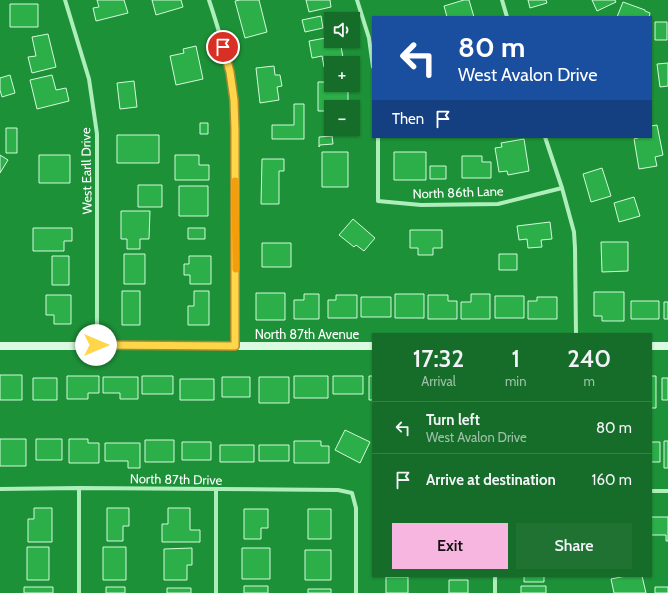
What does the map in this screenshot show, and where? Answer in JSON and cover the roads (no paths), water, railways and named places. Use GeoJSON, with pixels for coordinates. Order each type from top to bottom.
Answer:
{"type":"FeatureCollection","features":[{"type":"Feature","properties":{"kind":"street","name":"West Earll Drive"},"geometry":{"type":"LineString","coordinates":[[65,0],[89,79],[98,134],[96,345]]}},
{"type":"Feature","properties":{"kind":"street"},"geometry":{"type":"LineString","coordinates":[[209,0],[230,72],[234,100],[235,346]]}},
{"type":"Feature","properties":{"kind":"street"},"geometry":{"type":"LineString","coordinates":[[358,0],[369,38],[372,60]]}},
{"type":"Feature","properties":{"kind":"street"},"geometry":{"type":"LineString","coordinates":[[502,0],[507,16]]}},
{"type":"Feature","properties":{"kind":"street","name":"North 86th Lane"},"geometry":{"type":"LineString","coordinates":[[378,138],[378,201],[421,205],[498,204],[562,188]]}},
{"type":"Feature","properties":{"kind":"street"},"geometry":{"type":"LineString","coordinates":[[545,138],[562,188],[574,232],[576,333]]}},
{"type":"Feature","properties":{"kind":"street","name":"North 87th Avenue"},"geometry":{"type":"LineString","coordinates":[[0,346],[372,346]]}},
{"type":"Feature","properties":{"kind":"street"},"geometry":{"type":"LineString","coordinates":[[652,346],[668,346]]}},
{"type":"Feature","properties":{"kind":"street"},"geometry":{"type":"LineString","coordinates":[[79,488],[79,593]]}},
{"type":"Feature","properties":{"kind":"street","name":"North 87th Drive"},"geometry":{"type":"LineString","coordinates":[[0,489],[79,488],[338,490],[352,493],[356,508],[356,593]]}},
{"type":"Feature","properties":{"kind":"street"},"geometry":{"type":"LineString","coordinates":[[216,490],[216,593]]}},
{"type":"Feature","properties":{"kind":"street"},"geometry":{"type":"LineString","coordinates":[[652,491],[668,491]]}},
{"type":"Feature","properties":{"kind":"street"},"geometry":{"type":"LineString","coordinates":[[495,577],[495,593]]}}]}
